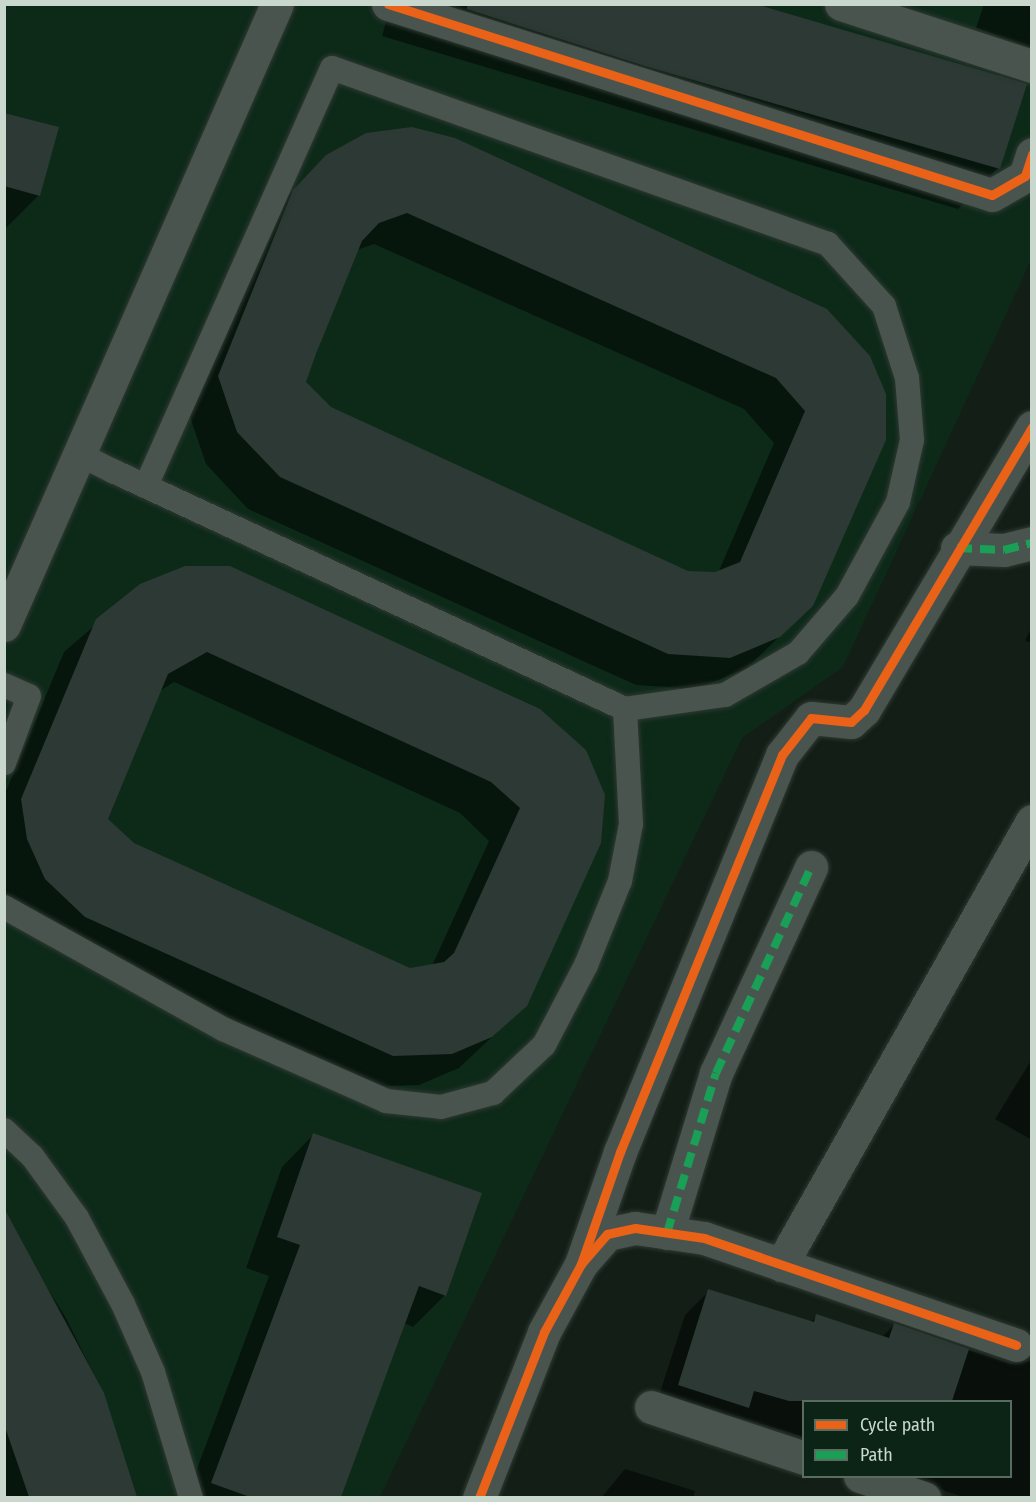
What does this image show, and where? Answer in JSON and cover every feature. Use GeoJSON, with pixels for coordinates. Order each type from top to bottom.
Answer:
{"type":"FeatureCollection","features":[{"type":"Feature","properties":{"kind":"street"},"geometry":{"type":"LineString","coordinates":[[4,625],[83,456],[277,4]]}},
{"type":"Feature","properties":{"kind":"street"},"geometry":{"type":"LineString","coordinates":[[841,4],[1032,66]]}},
{"type":"Feature","properties":{"kind":"street"},"geometry":{"type":"LineString","coordinates":[[389,5],[992,195],[1024,176],[1032,154]]}},
{"type":"Feature","properties":{"kind":"street"},"geometry":{"type":"LineString","coordinates":[[479,1497],[544,1332],[581,1264],[628,1131],[782,755],[812,718],[851,722],[864,710],[957,548],[1032,427]]}},
{"type":"Feature","properties":{"kind":"street"},"geometry":{"type":"LineString","coordinates":[[957,548],[1004,550],[1032,543]]}},
{"type":"Feature","properties":{"kind":"street"},"geometry":{"type":"LineString","coordinates":[[781,1264],[1032,821]]}},
{"type":"Feature","properties":{"kind":"street"},"geometry":{"type":"LineString","coordinates":[[667,1233],[716,1073],[811,867]]}},
{"type":"Feature","properties":{"kind":"street"},"geometry":{"type":"LineString","coordinates":[[581,1264],[607,1234],[635,1228],[704,1238],[1016,1345]]}},
{"type":"Feature","properties":{"kind":"street"},"geometry":{"type":"LineString","coordinates":[[651,1407],[802,1457]]}},
{"type":"Feature","properties":{"kind":"street"},"geometry":{"type":"LineString","coordinates":[[866,1478],[924,1497]]}},
{"type":"Feature","properties":{"kind":"lane"},"geometry":{"type":"LineString","coordinates":[[83,456],[146,486],[625,709],[725,695],[798,653],[847,596],[898,502],[912,440],[907,378],[884,306],[828,244],[332,68],[146,486]]}},
{"type":"Feature","properties":{"kind":"lane"},"geometry":{"type":"LineString","coordinates":[[4,685],[29,696],[4,763]]}},
{"type":"Feature","properties":{"kind":"lane"},"geometry":{"type":"LineString","coordinates":[[4,907],[223,1029],[386,1101],[441,1107],[493,1093],[544,1045],[586,965],[620,881],[631,824],[625,709]]}},
{"type":"Feature","properties":{"kind":"lane"},"geometry":{"type":"LineString","coordinates":[[4,1130],[32,1156],[77,1218],[123,1304],[153,1372],[191,1497]]}},
{"type":"Feature","properties":{"kind":"shaded area"},"geometry":{"type":"Polygon","coordinates":[[[5,5],[1031,5],[1031,260],[843,667],[742,738],[380,1497],[5,1498],[5,5]]]}},
{"type":"Feature","properties":{"kind":"building"},"geometry":{"type":"Polygon","coordinates":[[[467,4],[755,4],[1027,84],[1000,169],[645,66],[467,9],[467,4]]]}},
{"type":"Feature","properties":{"kind":"building"},"geometry":{"type":"Polygon","coordinates":[[[4,113],[59,127],[40,196],[4,186],[4,113]]]}},
{"type":"Feature","properties":{"kind":"building"},"geometry":{"type":"Polygon","coordinates":[[[412,127],[455,138],[827,309],[870,356],[886,394],[886,440],[813,606],[780,637],[730,658],[668,654],[280,477],[237,432],[218,376],[293,190],[326,155],[366,133],[412,127]],[[407,213],[379,223],[362,241],[306,382],[331,407],[688,571],[715,572],[740,562],[805,411],[776,378],[407,213]]]}},
{"type":"Feature","properties":{"kind":"building"},"geometry":{"type":"Polygon","coordinates":[[[185,566],[230,566],[540,709],[586,750],[605,795],[601,843],[527,1006],[492,1037],[452,1054],[393,1056],[85,917],[45,879],[27,839],[21,799],[96,619],[140,584],[185,566]],[[207,652],[168,674],[108,819],[134,843],[410,968],[444,962],[454,953],[520,808],[491,782],[207,652]]]}},
{"type":"Feature","properties":{"kind":"building"},"geometry":{"type":"Polygon","coordinates":[[[313,1133],[482,1193],[446,1296],[419,1286],[341,1497],[250,1497],[211,1483],[300,1245],[277,1237],[313,1133]]]}},
{"type":"Feature","properties":{"kind":"building"},"geometry":{"type":"Polygon","coordinates":[[[4,1208],[104,1393],[137,1497],[29,1497],[4,1424],[4,1208]]]}},
{"type":"Feature","properties":{"kind":"building"},"geometry":{"type":"Polygon","coordinates":[[[708,1289],[814,1322],[816,1314],[889,1338],[894,1323],[969,1349],[952,1400],[789,1401],[754,1391],[749,1408],[678,1385],[708,1289]]]}},
{"type":"Feature","properties":{"kind":"marked path"},"geometry":{"type":"LineString","coordinates":[[957,548],[1004,550],[1032,543]]}},
{"type":"Feature","properties":{"kind":"marked path"},"geometry":{"type":"LineString","coordinates":[[667,1233],[716,1073],[811,867]]}},
{"type":"Feature","properties":{"kind":"cycle path"},"geometry":{"type":"LineString","coordinates":[[388,4],[992,195],[1025,176],[1032,154]]}},
{"type":"Feature","properties":{"kind":"cycle path"},"geometry":{"type":"LineString","coordinates":[[581,1264],[620,1152],[782,755],[811,718],[851,722],[864,710],[1032,427]]}},
{"type":"Feature","properties":{"kind":"cycle path"},"geometry":{"type":"LineString","coordinates":[[479,1498],[544,1332],[581,1264],[607,1234],[635,1228],[704,1238],[1016,1345]]}}]}
